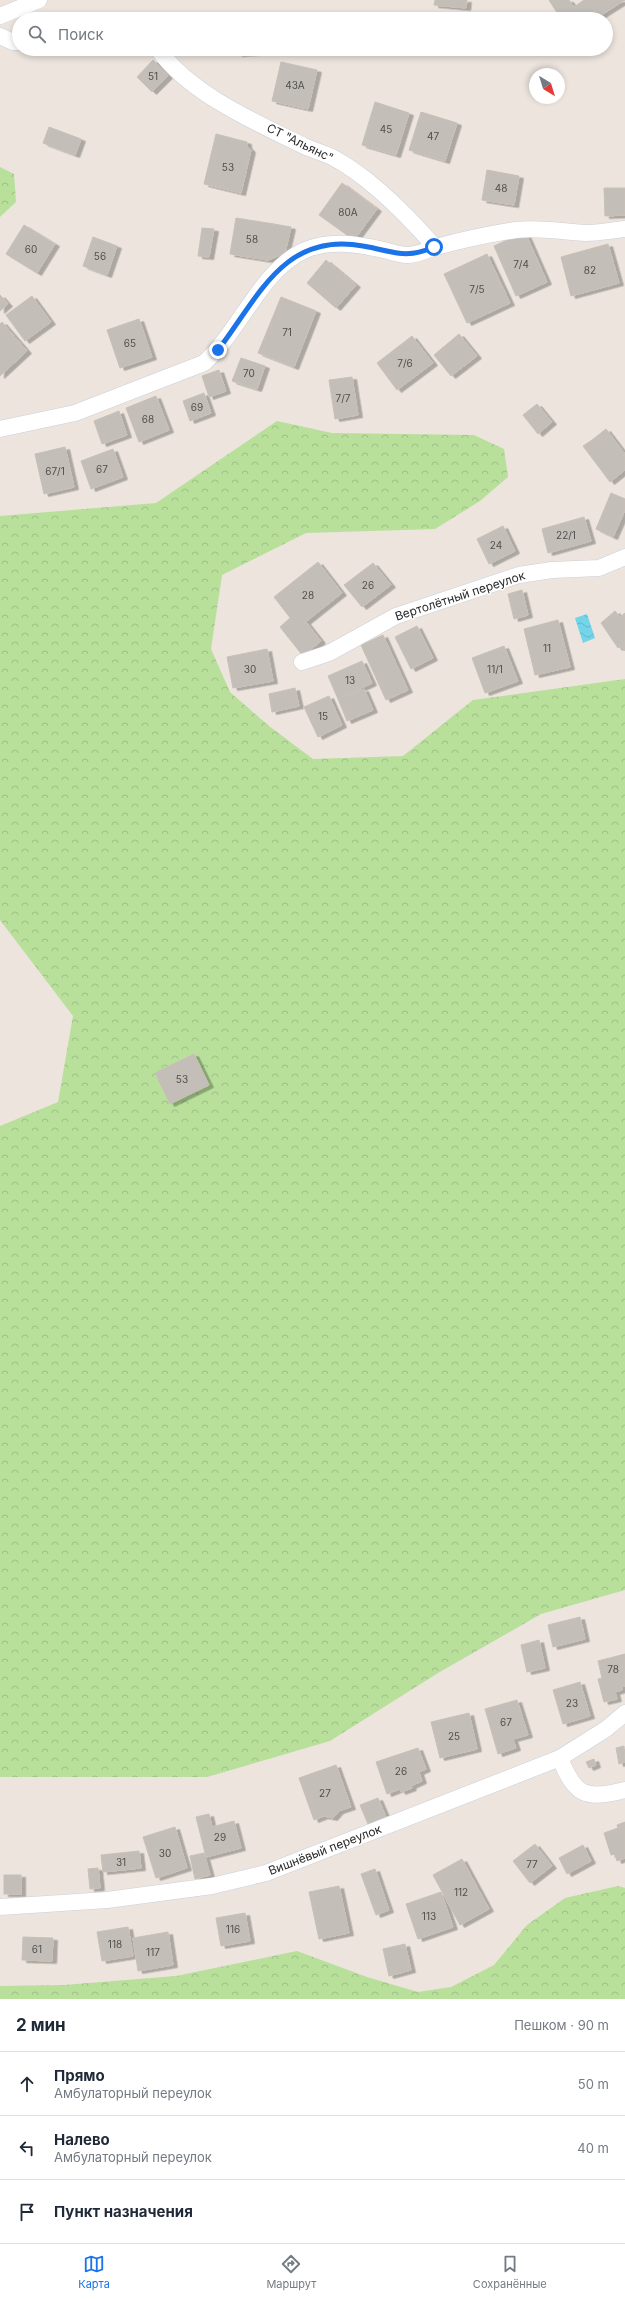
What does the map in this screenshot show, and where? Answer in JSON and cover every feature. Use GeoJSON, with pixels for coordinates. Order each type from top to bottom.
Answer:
{"type":"FeatureCollection","features":[{"type":"Feature","properties":{"kind":"street"},"geometry":{"type":"LineString","coordinates":[[0,16],[38,0]]}},
{"type":"Feature","properties":{"kind":"street"},"geometry":{"type":"LineString","coordinates":[[0,36],[12,42]]}},
{"type":"Feature","properties":{"kind":"street","name":"СТ \"Альянс\""},"geometry":{"type":"LineString","coordinates":[[164,56],[171,65],[209,96],[305,146],[333,158],[368,182],[411,220],[434,247]]}},
{"type":"Feature","properties":{"kind":"street"},"geometry":{"type":"LineString","coordinates":[[0,429],[75,413],[204,363],[218,350],[257,293],[282,267],[303,251],[338,243],[362,245],[405,255],[419,254],[434,247],[517,230],[550,229],[586,233],[625,229]]}},
{"type":"Feature","properties":{"kind":"street","name":"Вертолётный переулок"},"geometry":{"type":"LineString","coordinates":[[302,662],[329,653],[396,616],[519,575],[552,570],[599,568],[625,556]]}},
{"type":"Feature","properties":{"kind":"street","name":"Вишнёвый переулок"},"geometry":{"type":"LineString","coordinates":[[0,1907],[115,1899],[212,1886],[266,1873],[560,1758],[606,1729],[625,1712]]}},
{"type":"Feature","properties":{"kind":"street"},"geometry":{"type":"LineString","coordinates":[[560,1758],[568,1778],[579,1790],[591,1795],[625,1790]]}},
{"type":"Feature","properties":{"kind":"green space"},"geometry":{"type":"Polygon","coordinates":[[[0,167],[14,174],[16,202],[0,217],[0,167]]]}},
{"type":"Feature","properties":{"kind":"green space"},"geometry":{"type":"Polygon","coordinates":[[[277,421],[332,433],[474,435],[504,449],[508,477],[480,501],[435,529],[306,533],[222,575],[211,649],[230,692],[269,726],[313,759],[403,756],[473,700],[625,679],[625,1590],[541,1614],[438,1673],[330,1741],[207,1777],[0,1777],[0,1126],[58,1102],[73,1016],[0,920],[0,516],[156,503],[277,421]]]}},
{"type":"Feature","properties":{"kind":"green space"},"geometry":{"type":"Polygon","coordinates":[[[618,1886],[625,1888],[625,1999],[0,1999],[0,1986],[64,1985],[176,1976],[297,1951],[367,1977],[418,1992],[451,1987],[494,1965],[527,1925],[565,1898],[618,1886]]]}},
{"type":"Feature","properties":{"kind":"water"},"geometry":{"type":"Polygon","coordinates":[[[587,614],[595,638],[583,643],[575,618],[587,614]]]}},
{"type":"Feature","properties":{"kind":"building"},"geometry":{"type":"Polygon","coordinates":[[[435,0],[467,0],[466,8],[434,5],[435,0]]]}},
{"type":"Feature","properties":{"kind":"building"},"geometry":{"type":"Polygon","coordinates":[[[549,0],[569,0],[574,7],[584,0],[625,0],[606,12],[557,12],[549,0]]]}},
{"type":"Feature","properties":{"kind":"building"},"geometry":{"type":"Polygon","coordinates":[[[153,60],[168,76],[152,92],[137,77],[153,60]]]}},
{"type":"Feature","properties":{"kind":"building"},"geometry":{"type":"Polygon","coordinates":[[[281,62],[317,70],[308,109],[272,101],[281,62]]]}},
{"type":"Feature","properties":{"kind":"building"},"geometry":{"type":"Polygon","coordinates":[[[375,102],[409,113],[396,155],[362,145],[375,102]]]}},
{"type":"Feature","properties":{"kind":"building"},"geometry":{"type":"Polygon","coordinates":[[[421,112],[457,123],[445,161],[409,150],[421,112]]]}},
{"type":"Feature","properties":{"kind":"building"},"geometry":{"type":"Polygon","coordinates":[[[49,127],[81,139],[75,155],[43,143],[49,127]]]}},
{"type":"Feature","properties":{"kind":"building"},"geometry":{"type":"Polygon","coordinates":[[[216,134],[247,142],[247,146],[251,150],[241,193],[204,184],[216,134]]]}},
{"type":"Feature","properties":{"kind":"building"},"geometry":{"type":"Polygon","coordinates":[[[487,170],[519,176],[514,205],[482,200],[487,170]]]}},
{"type":"Feature","properties":{"kind":"building"},"geometry":{"type":"Polygon","coordinates":[[[342,183],[377,209],[354,240],[319,215],[342,183]]]}},
{"type":"Feature","properties":{"kind":"building"},"geometry":{"type":"Polygon","coordinates":[[[604,188],[625,188],[625,215],[605,216],[604,188]]]}},
{"type":"Feature","properties":{"kind":"building"},"geometry":{"type":"Polygon","coordinates":[[[236,218],[274,224],[268,260],[230,254],[236,218]]]}},
{"type":"Feature","properties":{"kind":"building"},"geometry":{"type":"Polygon","coordinates":[[[274,224],[291,227],[285,253],[268,260],[274,224]]]}},
{"type":"Feature","properties":{"kind":"building"},"geometry":{"type":"Polygon","coordinates":[[[24,225],[55,244],[37,273],[6,254],[24,225]]]}},
{"type":"Feature","properties":{"kind":"building"},"geometry":{"type":"Polygon","coordinates":[[[202,228],[214,229],[209,257],[198,256],[202,228]]]}},
{"type":"Feature","properties":{"kind":"building"},"geometry":{"type":"Polygon","coordinates":[[[525,232],[547,282],[516,296],[494,246],[525,232]]]}},
{"type":"Feature","properties":{"kind":"building"},"geometry":{"type":"Polygon","coordinates":[[[93,237],[117,246],[107,275],[83,266],[93,237]]]}},
{"type":"Feature","properties":{"kind":"building"},"geometry":{"type":"Polygon","coordinates":[[[608,244],[619,283],[571,296],[561,257],[608,244]]]}},
{"type":"Feature","properties":{"kind":"building"},"geometry":{"type":"Polygon","coordinates":[[[487,254],[510,303],[467,323],[444,274],[487,254]]]}},
{"type":"Feature","properties":{"kind":"building"},"geometry":{"type":"Polygon","coordinates":[[[326,260],[356,285],[336,308],[307,283],[326,260]]]}},
{"type":"Feature","properties":{"kind":"building"},"geometry":{"type":"Polygon","coordinates":[[[0,295],[8,304],[0,311],[0,295]]]}},
{"type":"Feature","properties":{"kind":"building"},"geometry":{"type":"Polygon","coordinates":[[[32,296],[51,322],[25,341],[6,315],[32,296]]]}},
{"type":"Feature","properties":{"kind":"building"},"geometry":{"type":"Polygon","coordinates":[[[281,297],[316,311],[294,367],[258,353],[281,297]]]}},
{"type":"Feature","properties":{"kind":"building"},"geometry":{"type":"Polygon","coordinates":[[[139,319],[152,357],[120,368],[107,330],[139,319]]]}},
{"type":"Feature","properties":{"kind":"building"},"geometry":{"type":"Polygon","coordinates":[[[2,322],[27,351],[0,376],[0,324],[2,322]]]}},
{"type":"Feature","properties":{"kind":"building"},"geometry":{"type":"Polygon","coordinates":[[[459,334],[477,356],[451,376],[434,355],[459,334]]]}},
{"type":"Feature","properties":{"kind":"building"},"geometry":{"type":"Polygon","coordinates":[[[412,336],[433,363],[397,390],[377,363],[412,336]]]}},
{"type":"Feature","properties":{"kind":"building"},"geometry":{"type":"Polygon","coordinates":[[[241,358],[265,366],[257,389],[232,381],[241,358]]]}},
{"type":"Feature","properties":{"kind":"building"},"geometry":{"type":"Polygon","coordinates":[[[219,370],[226,391],[209,397],[202,376],[219,370]]]}},
{"type":"Feature","properties":{"kind":"building"},"geometry":{"type":"Polygon","coordinates":[[[352,377],[358,415],[335,419],[329,380],[352,377]]]}},
{"type":"Feature","properties":{"kind":"building"},"geometry":{"type":"Polygon","coordinates":[[[204,393],[211,413],[190,421],[183,401],[204,393]]]}},
{"type":"Feature","properties":{"kind":"building"},"geometry":{"type":"Polygon","coordinates":[[[156,396],[169,430],[139,442],[126,408],[156,396]]]}},
{"type":"Feature","properties":{"kind":"building"},"geometry":{"type":"Polygon","coordinates":[[[537,404],[552,422],[538,434],[523,415],[537,404]]]}},
{"type":"Feature","properties":{"kind":"building"},"geometry":{"type":"Polygon","coordinates":[[[119,411],[127,435],[102,444],[94,421],[119,411]]]}},
{"type":"Feature","properties":{"kind":"building"},"geometry":{"type":"Polygon","coordinates":[[[606,429],[622,450],[609,461],[592,440],[606,429]]]}},
{"type":"Feature","properties":{"kind":"building"},"geometry":{"type":"Polygon","coordinates":[[[592,440],[609,461],[622,450],[625,453],[618,461],[625,470],[610,482],[583,446],[592,440]]]}},
{"type":"Feature","properties":{"kind":"building"},"geometry":{"type":"Polygon","coordinates":[[[65,447],[74,487],[44,494],[35,454],[65,447]]]}},
{"type":"Feature","properties":{"kind":"building"},"geometry":{"type":"Polygon","coordinates":[[[113,449],[123,477],[91,489],[81,461],[113,449]]]}},
{"type":"Feature","properties":{"kind":"building"},"geometry":{"type":"Polygon","coordinates":[[[625,455],[625,469],[618,461],[625,455]]]}},
{"type":"Feature","properties":{"kind":"building"},"geometry":{"type":"Polygon","coordinates":[[[611,493],[625,499],[625,510],[613,537],[596,529],[611,493]]]}},
{"type":"Feature","properties":{"kind":"building"},"geometry":{"type":"Polygon","coordinates":[[[584,517],[591,541],[548,553],[542,529],[584,517]]]}},
{"type":"Feature","properties":{"kind":"building"},"geometry":{"type":"Polygon","coordinates":[[[503,526],[515,551],[489,564],[477,539],[503,526]]]}},
{"type":"Feature","properties":{"kind":"building"},"geometry":{"type":"Polygon","coordinates":[[[318,562],[342,593],[298,628],[274,597],[318,562]]]}},
{"type":"Feature","properties":{"kind":"building"},"geometry":{"type":"Polygon","coordinates":[[[373,563],[391,585],[362,607],[344,585],[373,563]]]}},
{"type":"Feature","properties":{"kind":"building"},"geometry":{"type":"Polygon","coordinates":[[[522,590],[528,615],[514,619],[508,594],[522,590]]]}},
{"type":"Feature","properties":{"kind":"building"},"geometry":{"type":"Polygon","coordinates":[[[615,611],[620,617],[625,613],[625,651],[621,646],[618,648],[601,623],[615,611]]]}},
{"type":"Feature","properties":{"kind":"building"},"geometry":{"type":"Polygon","coordinates":[[[290,618],[298,628],[306,622],[321,641],[303,656],[280,627],[290,618]]]}},
{"type":"Feature","properties":{"kind":"building"},"geometry":{"type":"Polygon","coordinates":[[[558,620],[570,667],[535,675],[524,629],[558,620]]]}},
{"type":"Feature","properties":{"kind":"building"},"geometry":{"type":"Polygon","coordinates":[[[417,626],[433,658],[411,669],[395,637],[417,626]]]}},
{"type":"Feature","properties":{"kind":"building"},"geometry":{"type":"Polygon","coordinates":[[[383,635],[408,690],[386,700],[361,645],[383,635]]]}},
{"type":"Feature","properties":{"kind":"building"},"geometry":{"type":"Polygon","coordinates":[[[504,646],[518,681],[485,693],[472,658],[504,646]]]}},
{"type":"Feature","properties":{"kind":"building"},"geometry":{"type":"Polygon","coordinates":[[[267,649],[273,681],[233,688],[227,657],[267,649]]]}},
{"type":"Feature","properties":{"kind":"building"},"geometry":{"type":"Polygon","coordinates":[[[362,661],[372,683],[338,699],[328,676],[362,661]]]}},
{"type":"Feature","properties":{"kind":"building"},"geometry":{"type":"Polygon","coordinates":[[[295,688],[299,706],[272,712],[269,694],[295,688]]]}},
{"type":"Feature","properties":{"kind":"building"},"geometry":{"type":"Polygon","coordinates":[[[364,689],[373,710],[347,721],[338,699],[364,689]]]}},
{"type":"Feature","properties":{"kind":"building"},"geometry":{"type":"Polygon","coordinates":[[[329,696],[342,725],[318,737],[304,707],[329,696]]]}},
{"type":"Feature","properties":{"kind":"building"},"geometry":{"type":"Polygon","coordinates":[[[194,1054],[209,1085],[170,1104],[155,1073],[194,1054]]]}},
{"type":"Feature","properties":{"kind":"building"},"geometry":{"type":"Polygon","coordinates":[[[580,1617],[585,1639],[553,1647],[548,1625],[580,1617]]]}},
{"type":"Feature","properties":{"kind":"building"},"geometry":{"type":"Polygon","coordinates":[[[539,1640],[545,1668],[527,1672],[521,1645],[539,1640]]]}},
{"type":"Feature","properties":{"kind":"building"},"geometry":{"type":"Polygon","coordinates":[[[625,1654],[625,1686],[622,1687],[622,1690],[615,1692],[617,1699],[604,1702],[598,1679],[602,1678],[598,1661],[625,1654]]]}},
{"type":"Feature","properties":{"kind":"building"},"geometry":{"type":"Polygon","coordinates":[[[580,1682],[590,1716],[563,1724],[553,1690],[580,1682]]]}},
{"type":"Feature","properties":{"kind":"building"},"geometry":{"type":"Polygon","coordinates":[[[517,1700],[528,1735],[513,1739],[516,1748],[498,1754],[485,1709],[517,1700]]]}},
{"type":"Feature","properties":{"kind":"building"},"geometry":{"type":"Polygon","coordinates":[[[469,1713],[477,1749],[440,1758],[431,1722],[469,1713]]]}},
{"type":"Feature","properties":{"kind":"building"},"geometry":{"type":"Polygon","coordinates":[[[624,1746],[625,1762],[619,1764],[616,1748],[624,1746]]]}},
{"type":"Feature","properties":{"kind":"building"},"geometry":{"type":"Polygon","coordinates":[[[418,1748],[426,1769],[419,1772],[422,1781],[411,1786],[412,1788],[401,1792],[400,1789],[387,1794],[376,1762],[418,1748]]]}},
{"type":"Feature","properties":{"kind":"building"},"geometry":{"type":"Polygon","coordinates":[[[594,1759],[596,1765],[589,1768],[586,1762],[594,1759]]]}},
{"type":"Feature","properties":{"kind":"building"},"geometry":{"type":"Polygon","coordinates":[[[336,1765],[351,1807],[339,1811],[333,1818],[324,1816],[314,1820],[299,1778],[336,1765]]]}},
{"type":"Feature","properties":{"kind":"building"},"geometry":{"type":"Polygon","coordinates":[[[378,1798],[386,1817],[368,1824],[360,1805],[378,1798]]]}},
{"type":"Feature","properties":{"kind":"building"},"geometry":{"type":"Polygon","coordinates":[[[209,1814],[212,1827],[234,1821],[241,1848],[206,1857],[196,1817],[209,1814]]]}},
{"type":"Feature","properties":{"kind":"building"},"geometry":{"type":"Polygon","coordinates":[[[625,1822],[625,1858],[617,1861],[615,1854],[611,1855],[604,1833],[618,1828],[617,1825],[625,1822]]]}},
{"type":"Feature","properties":{"kind":"building"},"geometry":{"type":"Polygon","coordinates":[[[175,1827],[187,1868],[156,1878],[143,1837],[175,1827]]]}},
{"type":"Feature","properties":{"kind":"building"},"geometry":{"type":"Polygon","coordinates":[[[535,1844],[552,1866],[530,1883],[513,1861],[535,1844]]]}},
{"type":"Feature","properties":{"kind":"building"},"geometry":{"type":"Polygon","coordinates":[[[583,1845],[591,1861],[567,1874],[559,1858],[583,1845]]]}},
{"type":"Feature","properties":{"kind":"building"},"geometry":{"type":"Polygon","coordinates":[[[139,1851],[141,1868],[103,1872],[101,1855],[139,1851]]]}},
{"type":"Feature","properties":{"kind":"building"},"geometry":{"type":"Polygon","coordinates":[[[204,1853],[210,1875],[195,1879],[190,1856],[204,1853]]]}},
{"type":"Feature","properties":{"kind":"building"},"geometry":{"type":"Polygon","coordinates":[[[462,1859],[489,1909],[460,1925],[433,1875],[462,1859]]]}},
{"type":"Feature","properties":{"kind":"building"},"geometry":{"type":"Polygon","coordinates":[[[98,1868],[100,1888],[90,1889],[88,1869],[98,1868]]]}},
{"type":"Feature","properties":{"kind":"building"},"geometry":{"type":"Polygon","coordinates":[[[375,1869],[389,1910],[376,1915],[361,1874],[375,1869]]]}},
{"type":"Feature","properties":{"kind":"building"},"geometry":{"type":"Polygon","coordinates":[[[4,1875],[21,1875],[21,1894],[4,1894],[4,1875]]]}},
{"type":"Feature","properties":{"kind":"building"},"geometry":{"type":"Polygon","coordinates":[[[339,1886],[349,1933],[319,1939],[309,1892],[339,1886]]]}},
{"type":"Feature","properties":{"kind":"building"},"geometry":{"type":"Polygon","coordinates":[[[441,1892],[453,1927],[418,1939],[406,1904],[441,1892]]]}},
{"type":"Feature","properties":{"kind":"building"},"geometry":{"type":"Polygon","coordinates":[[[245,1913],[250,1941],[221,1946],[216,1918],[245,1913]]]}},
{"type":"Feature","properties":{"kind":"building"},"geometry":{"type":"Polygon","coordinates":[[[128,1927],[133,1956],[102,1961],[97,1932],[128,1927]]]}},
{"type":"Feature","properties":{"kind":"building"},"geometry":{"type":"Polygon","coordinates":[[[168,1932],[173,1965],[138,1971],[133,1938],[168,1932]]]}},
{"type":"Feature","properties":{"kind":"building"},"geometry":{"type":"Polygon","coordinates":[[[23,1937],[53,1938],[52,1961],[22,1960],[23,1937]]]}},
{"type":"Feature","properties":{"kind":"building"},"geometry":{"type":"Polygon","coordinates":[[[405,1944],[411,1970],[389,1976],[383,1949],[405,1944]]]}},
{"type":"Feature","properties":{"kind":"route"},"geometry":{"type":"LineString","coordinates":[[218,350],[232,333],[257,293],[282,267],[303,251],[318,246],[338,243],[362,245],[405,255],[419,254],[434,247]]}}]}
